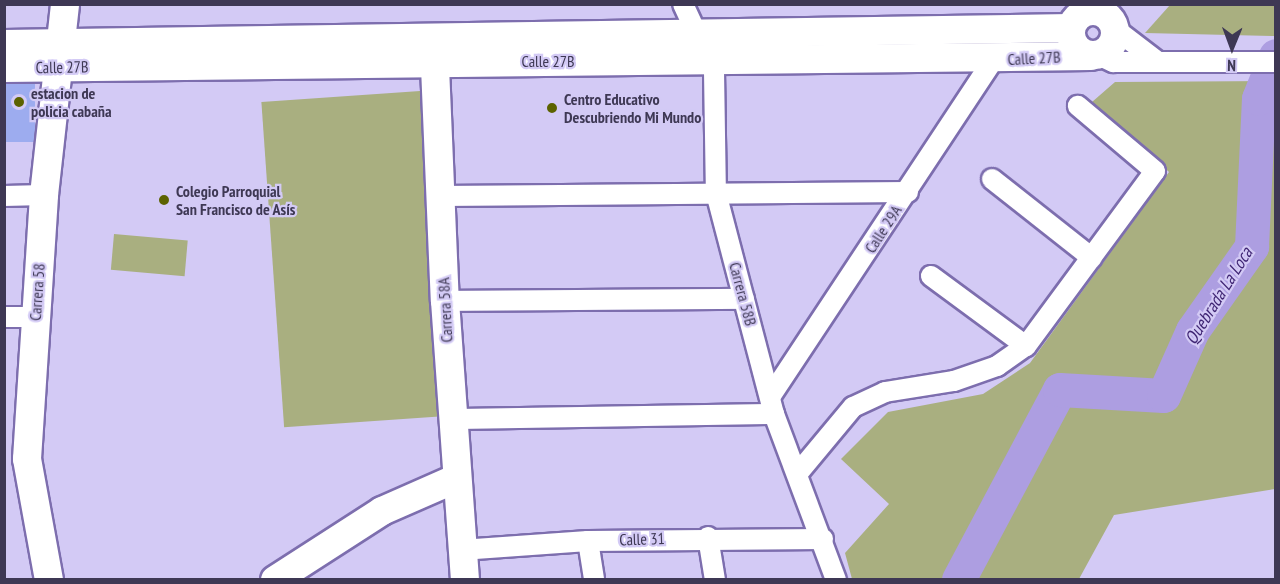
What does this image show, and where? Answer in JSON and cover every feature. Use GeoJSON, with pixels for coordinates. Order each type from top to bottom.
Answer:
{"type":"FeatureCollection","features":[{"type":"Feature","properties":{"kind":"main road","name":"Carrera 58"},"geometry":{"type":"LineString","coordinates":[[49,579],[16,459],[35,317],[44,195],[65,4]]}},
{"type":"Feature","properties":{"kind":"main road"},"geometry":{"type":"LineString","coordinates":[[1098,12],[1111,17],[1110,48],[1094,56],[1077,49],[1078,16],[1098,12]]}},
{"type":"Feature","properties":{"kind":"main road","name":"Calle 27B"},"geometry":{"type":"LineString","coordinates":[[705,48],[1078,16]]}},
{"type":"Feature","properties":{"kind":"main road","name":"Calle 27B"},"geometry":{"type":"LineString","coordinates":[[4,44],[60,55],[705,48],[993,60],[1094,56]]}},
{"type":"Feature","properties":{"kind":"main road","name":"Carrera 58A"},"geometry":{"type":"LineString","coordinates":[[434,51],[439,196],[455,479],[465,579]]}},
{"type":"Feature","properties":{"kind":"main road","name":"Calle 27B"},"geometry":{"type":"LineString","coordinates":[[4,68],[60,55]]}},
{"type":"Feature","properties":{"kind":"main road"},"geometry":{"type":"LineString","coordinates":[[275,579],[382,512],[455,479]]}},
{"type":"Feature","properties":{"kind":"street","name":"Carrera 58B"},"geometry":{"type":"LineString","coordinates":[[683,4],[714,71],[716,193],[744,300],[772,405],[836,579]]}},
{"type":"Feature","properties":{"kind":"street"},"geometry":{"type":"LineString","coordinates":[[1111,17],[1157,61]]}},
{"type":"Feature","properties":{"kind":"street","name":"Calle 27B"},"geometry":{"type":"LineString","coordinates":[[1094,56],[1113,62],[1275,62]]}},
{"type":"Feature","properties":{"kind":"street","name":"Calle 29A"},"geometry":{"type":"LineString","coordinates":[[772,405],[993,60]]}},
{"type":"Feature","properties":{"kind":"street"},"geometry":{"type":"LineString","coordinates":[[798,473],[853,407],[885,392],[954,381],[997,366],[1026,346],[1155,171],[1078,106]]}},
{"type":"Feature","properties":{"kind":"street"},"geometry":{"type":"LineString","coordinates":[[992,179],[1092,258]]}},
{"type":"Feature","properties":{"kind":"street"},"geometry":{"type":"LineString","coordinates":[[439,196],[908,192]]}},
{"type":"Feature","properties":{"kind":"street"},"geometry":{"type":"LineString","coordinates":[[4,196],[44,195]]}},
{"type":"Feature","properties":{"kind":"street"},"geometry":{"type":"LineString","coordinates":[[931,276],[1026,346]]}},
{"type":"Feature","properties":{"kind":"street"},"geometry":{"type":"LineString","coordinates":[[445,301],[744,300]]}},
{"type":"Feature","properties":{"kind":"street"},"geometry":{"type":"LineString","coordinates":[[4,317],[35,317]]}},
{"type":"Feature","properties":{"kind":"street"},"geometry":{"type":"LineString","coordinates":[[452,419],[772,405]]}},
{"type":"Feature","properties":{"kind":"street"},"geometry":{"type":"LineString","coordinates":[[708,537],[715,579]]}},
{"type":"Feature","properties":{"kind":"street","name":"Calle 31"},"geometry":{"type":"LineString","coordinates":[[461,550],[588,541],[708,537],[823,539]]}},
{"type":"Feature","properties":{"kind":"street"},"geometry":{"type":"LineString","coordinates":[[588,541],[594,579]]}},
{"type":"Feature","properties":{"kind":"green space"},"geometry":{"type":"Polygon","coordinates":[[[1170,5],[1275,5],[1275,36],[1145,33],[1170,5]]]}},
{"type":"Feature","properties":{"kind":"green space"},"geometry":{"type":"Polygon","coordinates":[[[1275,81],[1275,489],[1114,515],[1079,579],[852,579],[845,553],[889,504],[841,459],[888,412],[983,394],[1030,363],[1169,172],[1092,102],[1115,82],[1275,81]]]}},
{"type":"Feature","properties":{"kind":"green space"},"geometry":{"type":"Polygon","coordinates":[[[420,91],[443,416],[284,427],[261,102],[420,91]]]}},
{"type":"Feature","properties":{"kind":"green space"},"geometry":{"type":"Polygon","coordinates":[[[114,234],[188,240],[185,276],[111,270],[114,234]]]}},
{"type":"Feature","properties":{"kind":"building","name":"estacion de policia cabaña"},"geometry":{"type":"Polygon","coordinates":[[[4,84],[35,84],[35,142],[4,142],[4,84]]]}},
{"type":"Feature","properties":{"kind":"waterway","name":"Quebrada La Loca"},"geometry":{"type":"LineString","coordinates":[[959,580],[1060,390],[1164,396],[1193,331],[1252,247],[1259,99],[1276,56]]}},
{"type":"Feature","properties":{"kind":"place","name":"estacion de policia cabaña"},"geometry":{"type":"Point","coordinates":[19,102]}},
{"type":"Feature","properties":{"kind":"place","name":"Centro Educativo Descubriendo Mi Mundo"},"geometry":{"type":"Point","coordinates":[552,108]}},
{"type":"Feature","properties":{"kind":"place","name":"Colegio Parroquial San Francisco de Asís"},"geometry":{"type":"Point","coordinates":[164,200]}}]}
